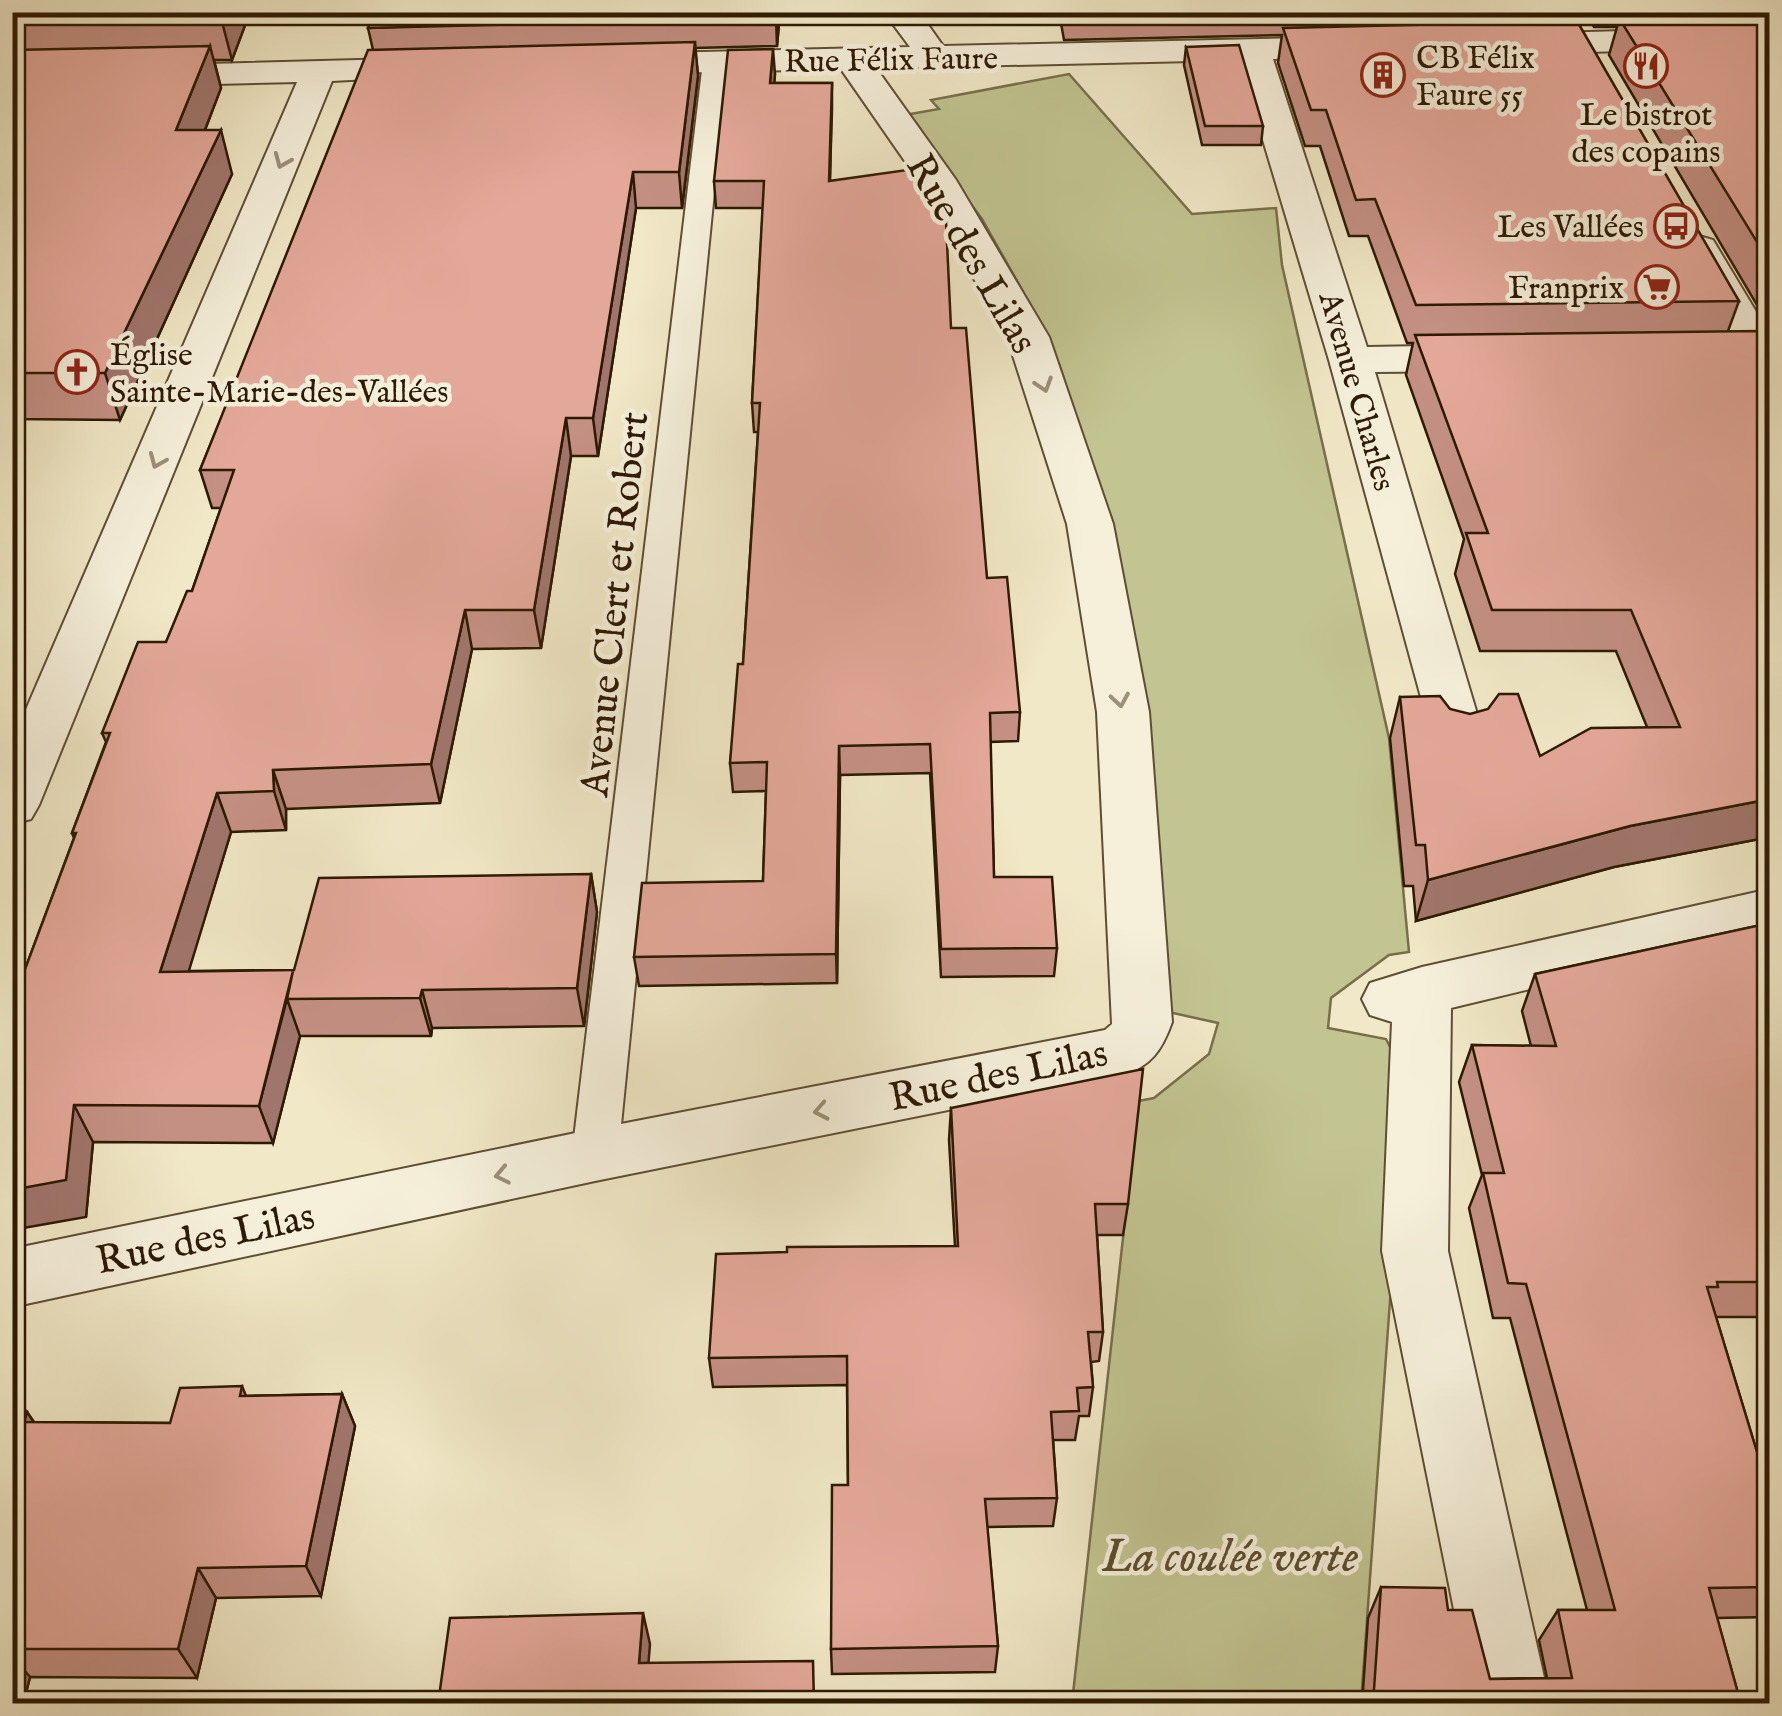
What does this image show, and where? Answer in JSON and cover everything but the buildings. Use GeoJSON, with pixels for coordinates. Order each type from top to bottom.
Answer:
{"type":"FeatureCollection","features":[{"type":"Feature","properties":{"kind":"street"},"geometry":{"type":"LineString","coordinates":[[900,12],[917,29],[933,58]]}},
{"type":"Feature","properties":{"kind":"street"},"geometry":{"type":"LineString","coordinates":[[1573,27],[1601,77]]}},
{"type":"Feature","properties":{"kind":"street"},"geometry":{"type":"LineString","coordinates":[[1485,44],[1573,27],[1770,38]]}},
{"type":"Feature","properties":{"kind":"street","name":"Rue Félix Faure"},"geometry":{"type":"LineString","coordinates":[[580,65],[1388,47]]}},
{"type":"Feature","properties":{"kind":"street","name":"Avenue Charles"},"geometry":{"type":"LineString","coordinates":[[1253,50],[1350,360],[1457,734]]}},
{"type":"Feature","properties":{"kind":"street","name":"Rue des Lilas"},"geometry":{"type":"LineString","coordinates":[[12,1278],[595,1155],[1122,1051],[1136,1036],[1142,1022],[1123,712],[1090,524],[1028,336],[936,180],[853,61]]}},
{"type":"Feature","properties":{"kind":"street"},"geometry":{"type":"LineString","coordinates":[[12,79],[465,68]]}},
{"type":"Feature","properties":{"kind":"street"},"geometry":{"type":"LineString","coordinates":[[12,806],[319,70]]}},
{"type":"Feature","properties":{"kind":"street"},"geometry":{"type":"LineString","coordinates":[[1680,216],[1750,360]]}},
{"type":"Feature","properties":{"kind":"street"},"geometry":{"type":"LineString","coordinates":[[1350,360],[1526,357]]}},
{"type":"Feature","properties":{"kind":"street"},"geometry":{"type":"LineString","coordinates":[[1512,1704],[1414,1251],[1407,994],[1770,910]]}},
{"type":"Feature","properties":{"kind":"lane","name":"Avenue Clert et Robert"},"geometry":{"type":"LineString","coordinates":[[595,1155],[714,62]]}},
{"type":"Feature","properties":{"kind":"green space","name":"La coulée verte"},"geometry":{"type":"Polygon","coordinates":[[[1069,74],[1192,214],[1276,208],[1282,265],[1389,738],[1409,952],[1389,955],[1331,998],[1328,1028],[1386,1039],[1399,1065],[1392,1273],[1361,1703],[1072,1703],[1138,1101],[1154,1098],[1209,1054],[1218,1023],[1164,1011],[1098,485],[1059,364],[982,219],[905,115],[939,109],[931,100],[1069,74]]]}},
{"type":"Feature","properties":{"kind":"place","name":"Le bistrot des copains"},"geometry":{"type":"Point","coordinates":[1646,66]}},
{"type":"Feature","properties":{"kind":"place","name":"CB Félix Faure 55"},"geometry":{"type":"Point","coordinates":[1383,75]}},
{"type":"Feature","properties":{"kind":"place","name":"Les Vallées"},"geometry":{"type":"Point","coordinates":[1676,226]}},
{"type":"Feature","properties":{"kind":"place","name":"Franprix"},"geometry":{"type":"Point","coordinates":[1657,287]}},
{"type":"Feature","properties":{"kind":"place","name":"Église Sainte-Marie-des-Vallées"},"geometry":{"type":"Point","coordinates":[77,372]}}]}
